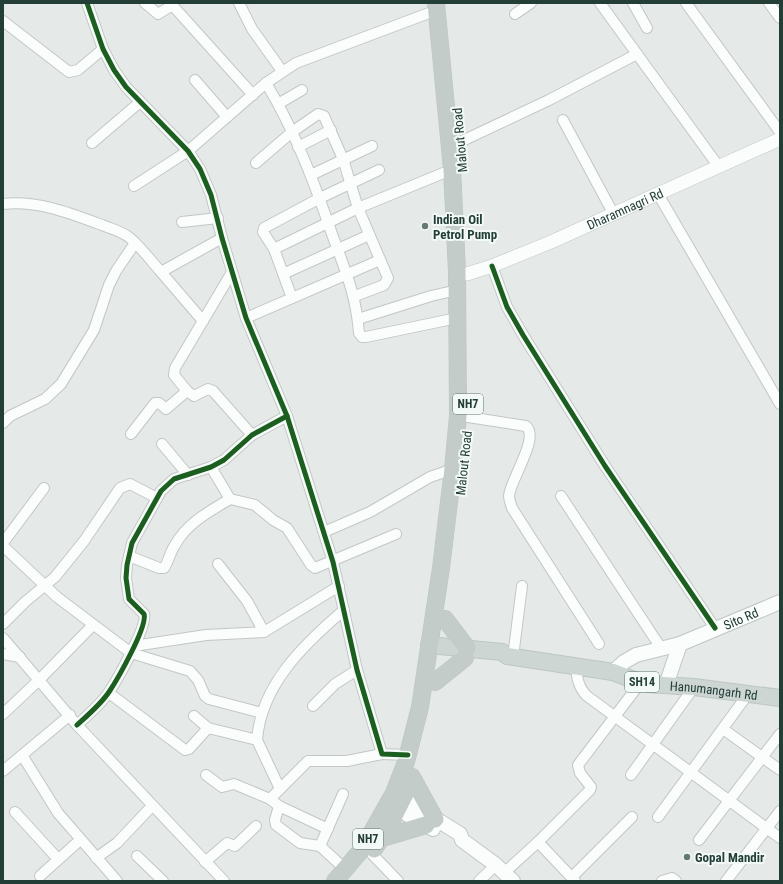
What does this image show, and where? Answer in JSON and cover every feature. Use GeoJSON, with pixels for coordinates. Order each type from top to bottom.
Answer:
{"type":"FeatureCollection","features":[{"type":"Feature","properties":{"kind":"highway","name":"Malout Road"},"geometry":{"type":"LineString","coordinates":[[396,801],[435,650],[445,619],[446,568],[452,469],[458,416],[457,167],[460,142],[440,5]]}},
{"type":"Feature","properties":{"kind":"highway","name":"Malout Road"},"geometry":{"type":"LineString","coordinates":[[396,801],[412,777],[430,709],[435,682],[435,650],[468,417],[467,274],[440,5]]}},
{"type":"Feature","properties":{"kind":"highway"},"geometry":{"type":"LineString","coordinates":[[435,682],[466,653],[445,619]]}},
{"type":"Feature","properties":{"kind":"highway"},"geometry":{"type":"LineString","coordinates":[[382,838],[430,822],[412,777]]}},
{"type":"Feature","properties":{"kind":"highway","name":"NH7"},"geometry":{"type":"LineString","coordinates":[[344,877],[372,854],[382,838],[396,801]]}},
{"type":"Feature","properties":{"kind":"highway","name":"NH7"},"geometry":{"type":"LineString","coordinates":[[344,877],[396,801]]}},
{"type":"Feature","properties":{"kind":"main road","name":"Sito Rd"},"geometry":{"type":"LineString","coordinates":[[613,672],[624,662],[636,656],[660,648],[680,644],[780,602]]}},
{"type":"Feature","properties":{"kind":"main road"},"geometry":{"type":"LineString","coordinates":[[666,685],[680,644]]}},
{"type":"Feature","properties":{"kind":"main road","name":"Hanumangarh Rd"},"geometry":{"type":"LineString","coordinates":[[435,650],[466,653],[502,652],[510,657],[613,672],[641,682],[780,698]]}},
{"type":"Feature","properties":{"kind":"main road"},"geometry":{"type":"LineString","coordinates":[[396,801],[430,822],[454,840],[462,840],[504,873]]}},
{"type":"Feature","properties":{"kind":"street"},"geometry":{"type":"LineString","coordinates":[[87,3],[92,13],[103,49],[126,87],[188,152],[200,169],[211,195],[246,318],[287,416],[324,532],[339,586],[357,670],[382,754]]}},
{"type":"Feature","properties":{"kind":"street"},"geometry":{"type":"LineString","coordinates":[[92,13],[99,3]]}},
{"type":"Feature","properties":{"kind":"street"},"geometry":{"type":"LineString","coordinates":[[145,3],[158,14],[171,6],[174,7],[253,94]]}},
{"type":"Feature","properties":{"kind":"street"},"geometry":{"type":"LineString","coordinates":[[238,3],[252,29],[282,71]]}},
{"type":"Feature","properties":{"kind":"street"},"geometry":{"type":"LineString","coordinates":[[515,14],[531,3]]}},
{"type":"Feature","properties":{"kind":"street"},"geometry":{"type":"LineString","coordinates":[[600,3],[719,167]]}},
{"type":"Feature","properties":{"kind":"street"},"geometry":{"type":"LineString","coordinates":[[633,3],[647,28]]}},
{"type":"Feature","properties":{"kind":"street"},"geometry":{"type":"LineString","coordinates":[[686,3],[780,132]]}},
{"type":"Feature","properties":{"kind":"street"},"geometry":{"type":"LineString","coordinates":[[769,3],[780,18]]}},
{"type":"Feature","properties":{"kind":"street"},"geometry":{"type":"LineString","coordinates":[[134,186],[188,152],[253,94],[282,71],[296,63],[440,5]]}},
{"type":"Feature","properties":{"kind":"street"},"geometry":{"type":"LineString","coordinates":[[3,21],[69,72],[78,70],[103,49]]}},
{"type":"Feature","properties":{"kind":"street"},"geometry":{"type":"LineString","coordinates":[[460,142],[549,100],[637,54]]}},
{"type":"Feature","properties":{"kind":"street"},"geometry":{"type":"LineString","coordinates":[[195,80],[227,117]]}},
{"type":"Feature","properties":{"kind":"street"},"geometry":{"type":"LineString","coordinates":[[266,84],[292,132],[320,198],[355,296],[359,333],[362,337],[457,318]]}},
{"type":"Feature","properties":{"kind":"street"},"geometry":{"type":"LineString","coordinates":[[278,104],[302,90]]}},
{"type":"Feature","properties":{"kind":"street"},"geometry":{"type":"LineString","coordinates":[[92,143],[140,102]]}},
{"type":"Feature","properties":{"kind":"street"},"geometry":{"type":"LineString","coordinates":[[256,163],[292,132],[318,114],[324,116],[343,159],[358,208],[388,278],[384,285],[355,296]]}},
{"type":"Feature","properties":{"kind":"street"},"geometry":{"type":"LineString","coordinates":[[563,120],[613,213]]}},
{"type":"Feature","properties":{"kind":"street"},"geometry":{"type":"LineString","coordinates":[[298,147],[331,130]]}},
{"type":"Feature","properties":{"kind":"street","name":"Dharamnagri Rd"},"geometry":{"type":"LineString","coordinates":[[467,274],[492,266],[551,242],[780,139]]}},
{"type":"Feature","properties":{"kind":"street"},"geometry":{"type":"LineString","coordinates":[[311,175],[372,146]]}},
{"type":"Feature","properties":{"kind":"street"},"geometry":{"type":"LineString","coordinates":[[274,249],[358,208],[457,167]]}},
{"type":"Feature","properties":{"kind":"street"},"geometry":{"type":"LineString","coordinates":[[292,298],[274,249],[263,232],[264,228],[320,198],[379,170]]}},
{"type":"Feature","properties":{"kind":"street"},"geometry":{"type":"LineString","coordinates":[[658,194],[780,404]]}},
{"type":"Feature","properties":{"kind":"street"},"geometry":{"type":"LineString","coordinates":[[3,204],[25,204],[67,212],[124,234],[135,243],[203,321]]}},
{"type":"Feature","properties":{"kind":"street"},"geometry":{"type":"LineString","coordinates":[[182,222],[218,218]]}},
{"type":"Feature","properties":{"kind":"street"},"geometry":{"type":"LineString","coordinates":[[283,274],[369,235]]}},
{"type":"Feature","properties":{"kind":"street"},"geometry":{"type":"LineString","coordinates":[[161,272],[222,238]]}},
{"type":"Feature","properties":{"kind":"street"},"geometry":{"type":"LineString","coordinates":[[3,423],[10,416],[45,399],[61,384],[94,330],[109,285],[116,271],[135,243]]}},
{"type":"Feature","properties":{"kind":"street"},"geometry":{"type":"LineString","coordinates":[[246,318],[380,260]]}},
{"type":"Feature","properties":{"kind":"street"},"geometry":{"type":"LineString","coordinates":[[492,266],[507,307],[522,335],[605,466],[715,628]]}},
{"type":"Feature","properties":{"kind":"street"},"geometry":{"type":"LineString","coordinates":[[232,272],[174,372],[175,378],[187,392],[194,396],[208,389],[213,390],[252,435]]}},
{"type":"Feature","properties":{"kind":"street"},"geometry":{"type":"LineString","coordinates":[[358,319],[432,296],[457,290]]}},
{"type":"Feature","properties":{"kind":"street"},"geometry":{"type":"LineString","coordinates":[[131,434],[155,403],[159,403],[166,409],[187,392]]}},
{"type":"Feature","properties":{"kind":"street"},"geometry":{"type":"LineString","coordinates":[[78,726],[109,693],[133,650],[146,618],[127,594],[126,578],[129,556],[132,543],[166,484],[174,479],[211,467],[224,460],[252,435],[287,416]]}},
{"type":"Feature","properties":{"kind":"street"},"geometry":{"type":"LineString","coordinates":[[468,417],[526,426],[529,429],[528,447],[513,482],[509,496],[512,508],[598,644]]}},
{"type":"Feature","properties":{"kind":"street"},"geometry":{"type":"LineString","coordinates":[[162,444],[188,475]]}},
{"type":"Feature","properties":{"kind":"street"},"geometry":{"type":"LineString","coordinates":[[211,467],[230,499],[255,505],[273,520],[287,528],[311,565],[315,568],[333,562],[396,534]]}},
{"type":"Feature","properties":{"kind":"street"},"geometry":{"type":"LineString","coordinates":[[324,532],[370,512],[430,477],[452,469]]}},
{"type":"Feature","properties":{"kind":"street"},"geometry":{"type":"LineString","coordinates":[[3,624],[25,602],[45,587],[84,540],[120,488],[130,484],[157,498]]}},
{"type":"Feature","properties":{"kind":"street"},"geometry":{"type":"LineString","coordinates":[[44,488],[3,544],[45,587],[93,624],[133,650],[190,671],[198,680],[205,696],[209,699],[262,713]]}},
{"type":"Feature","properties":{"kind":"street"},"geometry":{"type":"LineString","coordinates":[[561,496],[660,648]]}},
{"type":"Feature","properties":{"kind":"street"},"geometry":{"type":"LineString","coordinates":[[129,556],[159,568],[164,568],[175,544],[184,532],[196,521],[230,499]]}},
{"type":"Feature","properties":{"kind":"street"},"geometry":{"type":"LineString","coordinates":[[218,564],[247,601],[264,632]]}},
{"type":"Feature","properties":{"kind":"street"},"geometry":{"type":"LineString","coordinates":[[133,650],[206,635],[264,632],[339,586]]}},
{"type":"Feature","properties":{"kind":"street"},"geometry":{"type":"LineString","coordinates":[[510,657],[522,586]]}},
{"type":"Feature","properties":{"kind":"street"},"geometry":{"type":"LineString","coordinates":[[280,789],[257,740],[258,727],[262,713],[273,690],[300,650],[344,610]]}},
{"type":"Feature","properties":{"kind":"street"},"geometry":{"type":"LineString","coordinates":[[3,714],[39,680],[93,624]]}},
{"type":"Feature","properties":{"kind":"street"},"geometry":{"type":"LineString","coordinates":[[3,638],[78,726],[224,881]]}},
{"type":"Feature","properties":{"kind":"street"},"geometry":{"type":"LineString","coordinates":[[3,654],[20,657]]}},
{"type":"Feature","properties":{"kind":"street"},"geometry":{"type":"LineString","coordinates":[[576,666],[581,690],[780,838]]}},
{"type":"Feature","properties":{"kind":"street"},"geometry":{"type":"LineString","coordinates":[[313,706],[335,684],[357,670]]}},
{"type":"Feature","properties":{"kind":"street"},"geometry":{"type":"LineString","coordinates":[[479,881],[504,873],[538,842],[590,790],[591,787],[580,773],[578,765],[616,717],[641,682]]}},
{"type":"Feature","properties":{"kind":"street"},"geometry":{"type":"LineString","coordinates":[[631,775],[694,687]]}},
{"type":"Feature","properties":{"kind":"street"},"geometry":{"type":"LineString","coordinates":[[109,693],[185,750],[189,749],[208,728]]}},
{"type":"Feature","properties":{"kind":"street"},"geometry":{"type":"LineString","coordinates":[[658,817],[748,694]]}},
{"type":"Feature","properties":{"kind":"street"},"geometry":{"type":"LineString","coordinates":[[3,771],[70,715]]}},
{"type":"Feature","properties":{"kind":"street"},"geometry":{"type":"LineString","coordinates":[[194,716],[208,728],[257,740]]}},
{"type":"Feature","properties":{"kind":"street"},"geometry":{"type":"LineString","coordinates":[[722,729],[780,770]]}},
{"type":"Feature","properties":{"kind":"street"},"geometry":{"type":"LineString","coordinates":[[699,840],[780,734]]}},
{"type":"Feature","properties":{"kind":"street"},"geometry":{"type":"LineString","coordinates":[[270,799],[308,761],[347,761],[382,754],[408,755]]}},
{"type":"Feature","properties":{"kind":"street"},"geometry":{"type":"LineString","coordinates":[[22,755],[58,813],[115,880]]}},
{"type":"Feature","properties":{"kind":"street"},"geometry":{"type":"LineString","coordinates":[[206,776],[222,787],[234,784],[270,799],[279,806],[328,829]]}},
{"type":"Feature","properties":{"kind":"street"},"geometry":{"type":"LineString","coordinates":[[320,846],[343,794]]}},
{"type":"Feature","properties":{"kind":"street"},"geometry":{"type":"LineString","coordinates":[[96,858],[117,843],[152,806]]}},
{"type":"Feature","properties":{"kind":"street"},"geometry":{"type":"LineString","coordinates":[[279,806],[274,820],[276,825],[300,843],[320,846],[344,877]]}},
{"type":"Feature","properties":{"kind":"street"},"geometry":{"type":"LineString","coordinates":[[726,881],[780,811]]}},
{"type":"Feature","properties":{"kind":"street"},"geometry":{"type":"LineString","coordinates":[[15,812],[58,860]]}},
{"type":"Feature","properties":{"kind":"street"},"geometry":{"type":"LineString","coordinates":[[538,842],[573,879],[632,817]]}},
{"type":"Feature","properties":{"kind":"street"},"geometry":{"type":"LineString","coordinates":[[205,862],[227,844],[235,846],[256,826]]}},
{"type":"Feature","properties":{"kind":"street"},"geometry":{"type":"LineString","coordinates":[[40,876],[80,840]]}},
{"type":"Feature","properties":{"kind":"street"},"geometry":{"type":"LineString","coordinates":[[372,854],[398,881]]}},
{"type":"Feature","properties":{"kind":"street"},"geometry":{"type":"LineString","coordinates":[[137,856],[163,881]]}},
{"type":"Feature","properties":{"kind":"street"},"geometry":{"type":"LineString","coordinates":[[662,881],[672,878],[676,881]]}},
{"type":"Feature","properties":{"kind":"cycle path"},"geometry":{"type":"LineString","coordinates":[[87,3],[103,49],[114,70],[126,87],[188,151],[200,169],[211,195],[246,318],[287,416],[333,562],[357,670],[382,754],[408,755]]}},
{"type":"Feature","properties":{"kind":"cycle path"},"geometry":{"type":"LineString","coordinates":[[492,266],[507,307],[523,335],[605,466],[715,628]]}},
{"type":"Feature","properties":{"kind":"cycle path"},"geometry":{"type":"LineString","coordinates":[[77,725],[109,692],[131,653],[141,630],[144,614],[129,599],[126,578],[127,565],[132,543],[161,491],[174,479],[211,467],[224,460],[252,435],[287,416]]}},
{"type":"Feature","properties":{"kind":"place","name":"Indian Oil Petrol Pump"},"geometry":{"type":"Point","coordinates":[425,226]}},
{"type":"Feature","properties":{"kind":"place","name":"Gopal Mandir"},"geometry":{"type":"Point","coordinates":[687,857]}}]}
